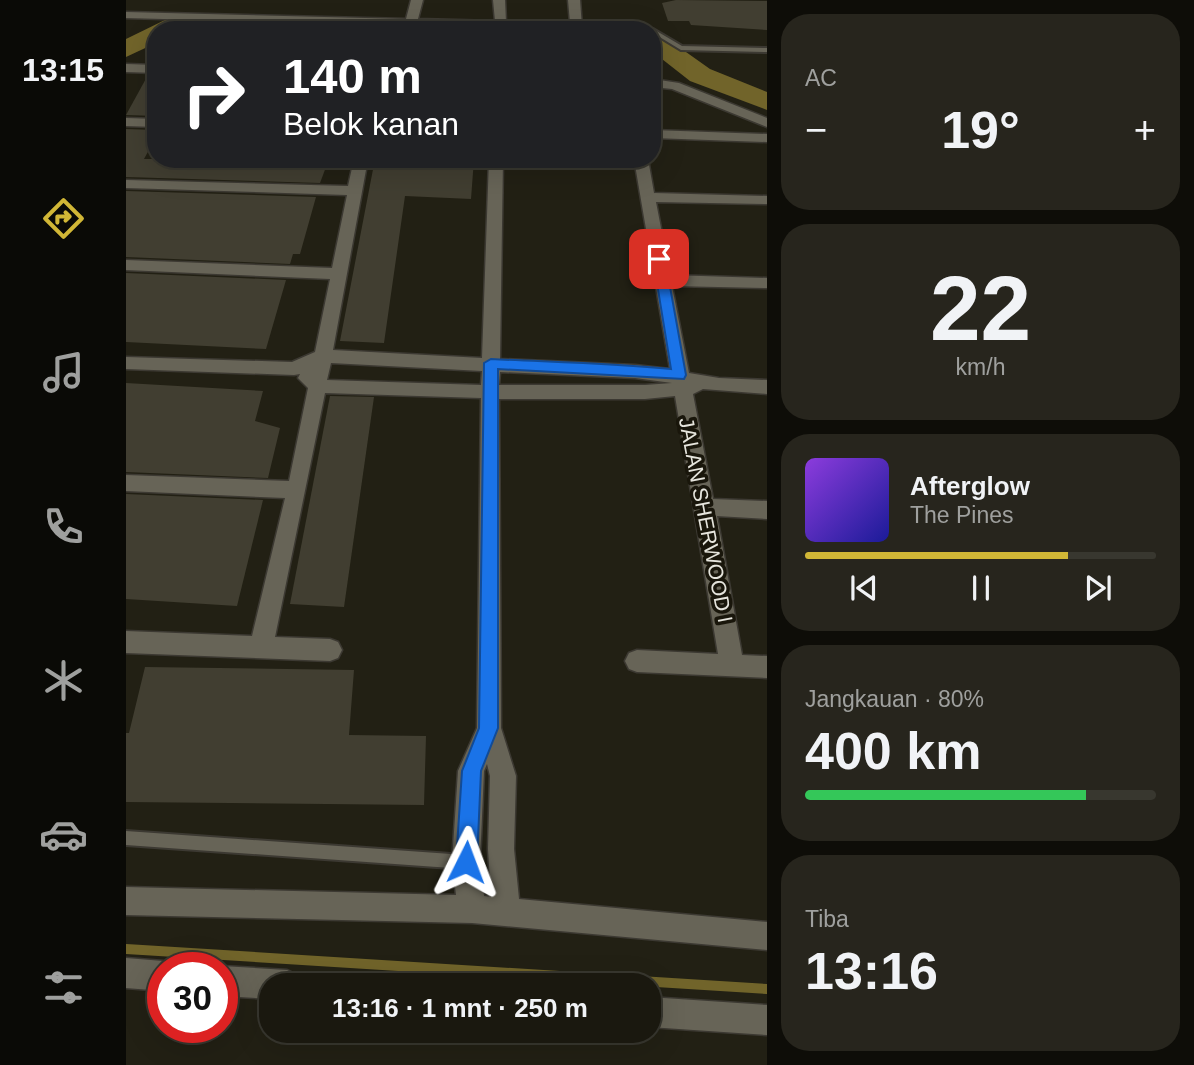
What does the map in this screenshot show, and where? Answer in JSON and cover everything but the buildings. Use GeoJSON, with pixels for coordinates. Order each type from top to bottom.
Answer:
{"type":"FeatureCollection","features":[{"type":"Feature","properties":{"kind":"street"},"geometry":{"type":"LineString","coordinates":[[149,15],[158,0]]}},
{"type":"Feature","properties":{"kind":"street"},"geometry":{"type":"LineString","coordinates":[[412,21],[417,0]]}},
{"type":"Feature","properties":{"kind":"street"},"geometry":{"type":"LineString","coordinates":[[499,0],[500,21]]}},
{"type":"Feature","properties":{"kind":"street"},"geometry":{"type":"LineString","coordinates":[[574,0],[576,21]]}},
{"type":"Feature","properties":{"kind":"street"},"geometry":{"type":"LineString","coordinates":[[126,15],[346,21]]}},
{"type":"Feature","properties":{"kind":"street"},"geometry":{"type":"LineString","coordinates":[[126,68],[147,69]]}},
{"type":"Feature","properties":{"kind":"street"},"geometry":{"type":"LineString","coordinates":[[661,84],[675,86],[767,123]]}},
{"type":"Feature","properties":{"kind":"street"},"geometry":{"type":"LineString","coordinates":[[126,122],[147,122]]}},
{"type":"Feature","properties":{"kind":"street"},"geometry":{"type":"LineString","coordinates":[[661,134],[767,138]]}},
{"type":"Feature","properties":{"kind":"street"},"geometry":{"type":"LineString","coordinates":[[261,649],[297,490],[359,168]]}},
{"type":"Feature","properties":{"kind":"street"},"geometry":{"type":"LineString","coordinates":[[496,168],[490,392],[488,728],[503,776],[501,849],[506,912]]}},
{"type":"Feature","properties":{"kind":"street","name":"JALAN SHERWOOD I"},"geometry":{"type":"LineString","coordinates":[[643,168],[680,382],[706,507],[732,666]]}},
{"type":"Feature","properties":{"kind":"street"},"geometry":{"type":"LineString","coordinates":[[126,184],[355,191]]}},
{"type":"Feature","properties":{"kind":"street"},"geometry":{"type":"LineString","coordinates":[[648,197],[767,200]]}},
{"type":"Feature","properties":{"kind":"street"},"geometry":{"type":"LineString","coordinates":[[126,265],[340,274]]}},
{"type":"Feature","properties":{"kind":"street"},"geometry":{"type":"LineString","coordinates":[[662,280],[767,283]]}},
{"type":"Feature","properties":{"kind":"street"},"geometry":{"type":"LineString","coordinates":[[126,363],[294,369],[323,356],[362,360],[630,370],[680,382],[767,387]]}},
{"type":"Feature","properties":{"kind":"street"},"geometry":{"type":"LineString","coordinates":[[294,369],[317,386],[490,392],[645,392],[680,382]]}},
{"type":"Feature","properties":{"kind":"street"},"geometry":{"type":"LineString","coordinates":[[126,483],[297,490]]}},
{"type":"Feature","properties":{"kind":"street"},"geometry":{"type":"LineString","coordinates":[[706,507],[767,510]]}},
{"type":"Feature","properties":{"kind":"street"},"geometry":{"type":"LineString","coordinates":[[126,642],[330,650]]}},
{"type":"Feature","properties":{"kind":"street"},"geometry":{"type":"LineString","coordinates":[[637,661],[767,667]]}},
{"type":"Feature","properties":{"kind":"street"},"geometry":{"type":"LineString","coordinates":[[472,909],[466,862],[471,771],[488,728]]}},
{"type":"Feature","properties":{"kind":"street"},"geometry":{"type":"LineString","coordinates":[[126,901],[472,909],[767,936]]}},
{"type":"Feature","properties":{"kind":"street"},"geometry":{"type":"LineString","coordinates":[[126,974],[147,975]]}},
{"type":"Feature","properties":{"kind":"street"},"geometry":{"type":"LineString","coordinates":[[238,982],[259,983]]}},
{"type":"Feature","properties":{"kind":"street"},"geometry":{"type":"LineString","coordinates":[[661,1013],[767,1020]]}},
{"type":"Feature","properties":{"kind":"lane"},"geometry":{"type":"LineString","coordinates":[[661,36],[681,48],[767,50]]}},
{"type":"Feature","properties":{"kind":"lane"},"geometry":{"type":"LineString","coordinates":[[126,838],[466,862]]}},
{"type":"Feature","properties":{"kind":"waterway"},"geometry":{"type":"LineString","coordinates":[[126,49],[147,38]]}},
{"type":"Feature","properties":{"kind":"waterway"},"geometry":{"type":"LineString","coordinates":[[661,46],[700,75],[767,102]]}},
{"type":"Feature","properties":{"kind":"waterway"},"geometry":{"type":"LineString","coordinates":[[126,949],[767,989]]}},
{"type":"Feature","properties":{"kind":"route"},"geometry":{"type":"LineString","coordinates":[[466,862],[471,771],[488,728],[491,363],[679,375],[659,259]]}}]}
